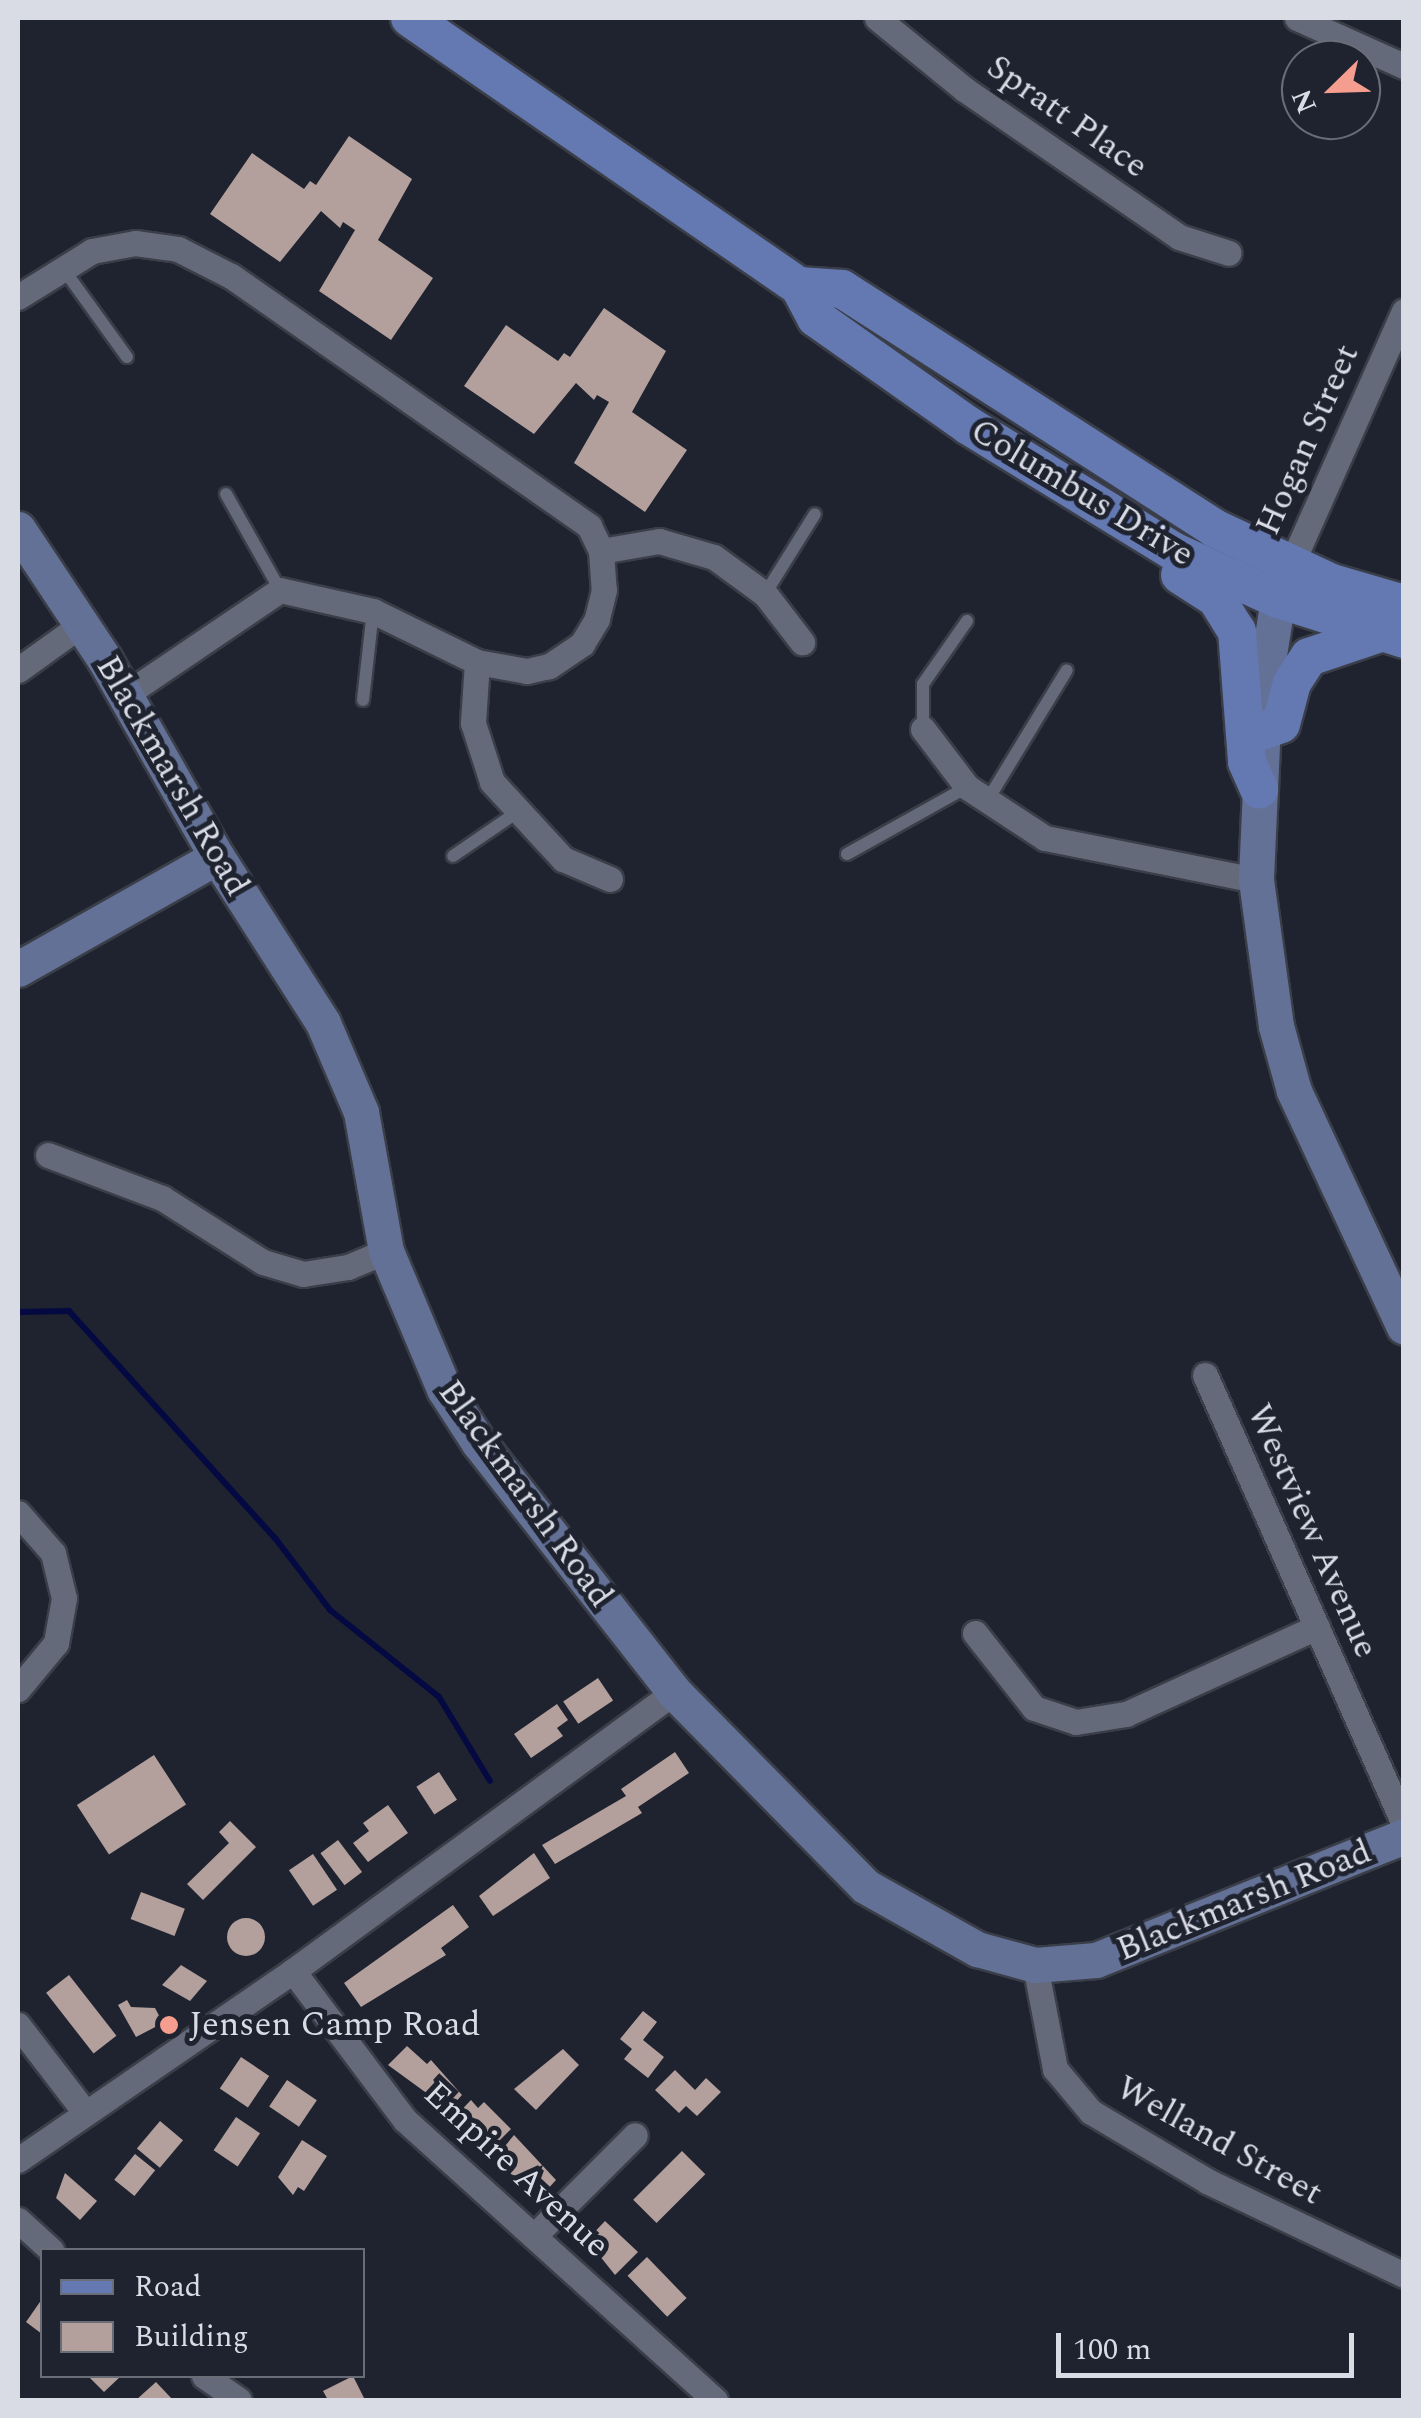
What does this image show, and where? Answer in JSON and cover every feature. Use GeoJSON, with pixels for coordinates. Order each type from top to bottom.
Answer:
{"type":"FeatureCollection","features":[{"type":"Feature","properties":{"kind":"main road","name":"Columbus Drive"},"geometry":{"type":"LineString","coordinates":[[410,18],[799,286],[816,318],[1096,506],[1173,552],[1284,582],[1404,604]]}},
{"type":"Feature","properties":{"kind":"main road","name":"Columbus Drive"},"geometry":{"type":"LineString","coordinates":[[799,286],[842,288],[1284,582],[1390,636]]}},
{"type":"Feature","properties":{"kind":"main road"},"geometry":{"type":"LineString","coordinates":[[1096,506],[1110,535],[1206,589],[1227,610],[1242,645],[1248,762],[1259,789]]}},
{"type":"Feature","properties":{"kind":"main road"},"geometry":{"type":"LineString","coordinates":[[1262,731],[1281,724],[1292,683],[1309,657],[1390,636]]}},
{"type":"Feature","properties":{"kind":"street","name":"Spratt Place"},"geometry":{"type":"LineString","coordinates":[[877,18],[964,89],[1179,237],[1229,253]]}},
{"type":"Feature","properties":{"kind":"street"},"geometry":{"type":"LineString","coordinates":[[1297,18],[1404,66]]}},
{"type":"Feature","properties":{"kind":"street"},"geometry":{"type":"LineString","coordinates":[[18,297],[60,265],[136,243],[178,249],[231,276],[588,526],[601,552],[604,590],[582,644],[527,671],[476,662],[373,611],[280,590],[125,695]]}},
{"type":"Feature","properties":{"kind":"street","name":"Hogan Street"},"geometry":{"type":"LineString","coordinates":[[1284,582],[1404,311]]}},
{"type":"Feature","properties":{"kind":"street","name":"Blackmarsh Road"},"geometry":{"type":"LineString","coordinates":[[18,529],[82,624],[217,856],[331,1040],[361,1112],[386,1251],[417,1336],[478,1443],[674,1692],[865,1886],[977,1949],[1035,1965],[1136,1948],[1404,1836]]}},
{"type":"Feature","properties":{"kind":"street"},"geometry":{"type":"LineString","coordinates":[[601,552],[659,540],[714,557],[765,594],[802,642]]}},
{"type":"Feature","properties":{"kind":"street"},"geometry":{"type":"LineString","coordinates":[[1284,582],[1262,731],[1256,880],[1276,1026],[1294,1091],[1388,1267],[1404,1327]]}},
{"type":"Feature","properties":{"kind":"street"},"geometry":{"type":"LineString","coordinates":[[18,670],[82,624]]}},
{"type":"Feature","properties":{"kind":"street"},"geometry":{"type":"LineString","coordinates":[[476,662],[473,722],[492,782],[563,859],[610,879]]}},
{"type":"Feature","properties":{"kind":"street"},"geometry":{"type":"LineString","coordinates":[[922,728],[977,794],[1022,827],[1069,848],[1256,880]]}},
{"type":"Feature","properties":{"kind":"street"},"geometry":{"type":"LineString","coordinates":[[18,969],[217,856]]}},
{"type":"Feature","properties":{"kind":"street"},"geometry":{"type":"LineString","coordinates":[[48,1156],[162,1198],[263,1262],[304,1274],[348,1268],[386,1251]]}},
{"type":"Feature","properties":{"kind":"street","name":"Westview Avenue"},"geometry":{"type":"LineString","coordinates":[[1205,1375],[1404,1825]]}},
{"type":"Feature","properties":{"kind":"street"},"geometry":{"type":"LineString","coordinates":[[18,1513],[53,1553],[64,1598],[56,1643],[18,1689]]}},
{"type":"Feature","properties":{"kind":"street"},"geometry":{"type":"LineString","coordinates":[[975,1633],[1034,1708],[1076,1722],[1126,1714],[1317,1627]]}},
{"type":"Feature","properties":{"kind":"street"},"geometry":{"type":"LineString","coordinates":[[18,2160],[84,2110],[293,1971],[674,1692]]}},
{"type":"Feature","properties":{"kind":"street","name":"Welland Street"},"geometry":{"type":"LineString","coordinates":[[1035,1965],[1056,2069],[1091,2112],[1206,2181],[1404,2276]]}},
{"type":"Feature","properties":{"kind":"street","name":"Empire Avenue"},"geometry":{"type":"LineString","coordinates":[[293,1971],[405,2120],[714,2400]]}},
{"type":"Feature","properties":{"kind":"street"},"geometry":{"type":"LineString","coordinates":[[18,2026],[84,2110]]}},
{"type":"Feature","properties":{"kind":"street"},"geometry":{"type":"LineString","coordinates":[[535,2235],[634,2134]]}},
{"type":"Feature","properties":{"kind":"street"},"geometry":{"type":"LineString","coordinates":[[18,2220],[48,2248]]}},
{"type":"Feature","properties":{"kind":"street"},"geometry":{"type":"LineString","coordinates":[[207,2378],[239,2400]]}},
{"type":"Feature","properties":{"kind":"lane"},"geometry":{"type":"LineString","coordinates":[[60,265],[128,357]]}},
{"type":"Feature","properties":{"kind":"lane"},"geometry":{"type":"LineString","coordinates":[[226,494],[280,590]]}},
{"type":"Feature","properties":{"kind":"lane"},"geometry":{"type":"LineString","coordinates":[[765,594],[815,514]]}},
{"type":"Feature","properties":{"kind":"lane"},"geometry":{"type":"LineString","coordinates":[[363,700],[373,611]]}},
{"type":"Feature","properties":{"kind":"lane"},"geometry":{"type":"LineString","coordinates":[[922,728],[923,684],[967,620]]}},
{"type":"Feature","properties":{"kind":"lane"},"geometry":{"type":"LineString","coordinates":[[847,854],[977,794],[1067,670]]}},
{"type":"Feature","properties":{"kind":"lane"},"geometry":{"type":"LineString","coordinates":[[453,856],[516,812]]}},
{"type":"Feature","properties":{"kind":"building"},"geometry":{"type":"Polygon","coordinates":[[[349,136],[412,179],[378,240],[433,278],[391,340],[319,291],[355,230],[343,222],[340,228],[321,211],[280,262],[210,214],[252,153],[304,189],[310,181],[316,185],[349,136]]]}},
{"type":"Feature","properties":{"kind":"building"},"geometry":{"type":"Polygon","coordinates":[[[604,308],[666,351],[632,412],[687,450],[645,512],[574,463],[609,402],[597,395],[594,400],[576,383],[534,434],[464,386],[506,325],[558,361],[564,353],[570,357],[604,308]]]}},
{"type":"Feature","properties":{"kind":"building"},"geometry":{"type":"Polygon","coordinates":[[[598,1678],[613,1700],[578,1724],[563,1701],[598,1678]]]}},
{"type":"Feature","properties":{"kind":"building"},"geometry":{"type":"Polygon","coordinates":[[[557,1704],[568,1720],[557,1728],[563,1736],[531,1758],[514,1734],[557,1704]]]}},
{"type":"Feature","properties":{"kind":"building"},"geometry":{"type":"Polygon","coordinates":[[[675,1752],[689,1773],[638,1807],[642,1813],[555,1864],[542,1845],[626,1796],[621,1789],[675,1752]]]}},
{"type":"Feature","properties":{"kind":"building"},"geometry":{"type":"Polygon","coordinates":[[[154,1755],[186,1804],[109,1855],[77,1805],[154,1755]]]}},
{"type":"Feature","properties":{"kind":"building"},"geometry":{"type":"Polygon","coordinates":[[[439,1772],[457,1800],[434,1814],[416,1787],[439,1772]]]}},
{"type":"Feature","properties":{"kind":"building"},"geometry":{"type":"Polygon","coordinates":[[[388,1805],[408,1833],[368,1862],[353,1843],[369,1831],[363,1823],[388,1805]]]}},
{"type":"Feature","properties":{"kind":"building"},"geometry":{"type":"Polygon","coordinates":[[[230,1821],[256,1847],[203,1900],[187,1884],[229,1843],[219,1832],[230,1821]]]}},
{"type":"Feature","properties":{"kind":"building"},"geometry":{"type":"Polygon","coordinates":[[[338,1840],[362,1872],[345,1885],[320,1853],[338,1840]]]}},
{"type":"Feature","properties":{"kind":"building"},"geometry":{"type":"Polygon","coordinates":[[[534,1853],[550,1878],[493,1916],[479,1896],[534,1853]]]}},
{"type":"Feature","properties":{"kind":"building"},"geometry":{"type":"Polygon","coordinates":[[[313,1854],[337,1890],[313,1906],[289,1870],[313,1854]]]}},
{"type":"Feature","properties":{"kind":"building"},"geometry":{"type":"Polygon","coordinates":[[[141,1892],[185,1909],[174,1936],[131,1919],[141,1892]]]}},
{"type":"Feature","properties":{"kind":"building"},"geometry":{"type":"Polygon","coordinates":[[[453,1905],[469,1927],[441,1948],[446,1955],[361,2007],[344,1983],[453,1905]]]}},
{"type":"Feature","properties":{"kind":"building"},"geometry":{"type":"Polygon","coordinates":[[[246,1918],[259,1924],[265,1937],[259,1950],[246,1956],[233,1950],[227,1937],[233,1924],[246,1918]]]}},
{"type":"Feature","properties":{"kind":"building"},"geometry":{"type":"Polygon","coordinates":[[[181,1965],[207,1981],[190,2001],[162,1985],[181,1965]]]}},
{"type":"Feature","properties":{"kind":"building"},"geometry":{"type":"Polygon","coordinates":[[[69,1975],[116,2036],[94,2054],[46,1993],[69,1975]]]}},
{"type":"Feature","properties":{"kind":"building"},"geometry":{"type":"Polygon","coordinates":[[[127,2000],[131,2007],[155,2008],[163,2023],[136,2037],[118,2005],[127,2000]]]}},
{"type":"Feature","properties":{"kind":"building"},"geometry":{"type":"Polygon","coordinates":[[[643,2011],[657,2022],[643,2040],[664,2057],[648,2078],[624,2059],[632,2049],[620,2039],[643,2011]]]}},
{"type":"Feature","properties":{"kind":"building"},"geometry":{"type":"Polygon","coordinates":[[[407,2046],[427,2064],[431,2060],[462,2095],[441,2118],[430,2107],[436,2100],[388,2065],[407,2046]]]}},
{"type":"Feature","properties":{"kind":"building"},"geometry":{"type":"Polygon","coordinates":[[[563,2049],[579,2065],[536,2110],[514,2089],[563,2049]]]}},
{"type":"Feature","properties":{"kind":"building"},"geometry":{"type":"Polygon","coordinates":[[[241,2057],[269,2076],[248,2108],[220,2089],[241,2057]]]}},
{"type":"Feature","properties":{"kind":"building"},"geometry":{"type":"Polygon","coordinates":[[[675,2070],[695,2090],[706,2078],[721,2092],[697,2116],[686,2106],[679,2113],[655,2090],[675,2070]]]}},
{"type":"Feature","properties":{"kind":"building"},"geometry":{"type":"Polygon","coordinates":[[[287,2080],[317,2100],[299,2127],[269,2107],[287,2080]]]}},
{"type":"Feature","properties":{"kind":"building"},"geometry":{"type":"Polygon","coordinates":[[[471,2100],[478,2108],[484,2102],[511,2129],[488,2152],[476,2133],[462,2136],[449,2123],[471,2100]]]}},
{"type":"Feature","properties":{"kind":"building"},"geometry":{"type":"Polygon","coordinates":[[[236,2117],[260,2133],[238,2166],[214,2150],[236,2117]]]}},
{"type":"Feature","properties":{"kind":"building"},"geometry":{"type":"Polygon","coordinates":[[[160,2121],[183,2140],[160,2168],[137,2149],[160,2121]]]}},
{"type":"Feature","properties":{"kind":"building"},"geometry":{"type":"Polygon","coordinates":[[[514,2135],[556,2180],[536,2202],[496,2157],[514,2135]]]}},
{"type":"Feature","properties":{"kind":"building"},"geometry":{"type":"Polygon","coordinates":[[[302,2140],[327,2156],[304,2191],[298,2187],[293,2195],[278,2177],[302,2140]]]}},
{"type":"Feature","properties":{"kind":"building"},"geometry":{"type":"Polygon","coordinates":[[[682,2151],[705,2174],[657,2223],[633,2200],[682,2151]]]}},
{"type":"Feature","properties":{"kind":"building"},"geometry":{"type":"Polygon","coordinates":[[[135,2154],[155,2170],[134,2196],[114,2180],[135,2154]]]}},
{"type":"Feature","properties":{"kind":"building"},"geometry":{"type":"Polygon","coordinates":[[[65,2173],[97,2201],[80,2220],[56,2198],[65,2173]]]}},
{"type":"Feature","properties":{"kind":"building"},"geometry":{"type":"Polygon","coordinates":[[[605,2221],[638,2252],[615,2275],[587,2240],[605,2221]]]}},
{"type":"Feature","properties":{"kind":"building"},"geometry":{"type":"Polygon","coordinates":[[[647,2257],[687,2298],[667,2317],[628,2276],[647,2257]]]}},
{"type":"Feature","properties":{"kind":"building"},"geometry":{"type":"Polygon","coordinates":[[[40,2302],[40,2332],[26,2322],[40,2302]]]}},
{"type":"Feature","properties":{"kind":"building"},"geometry":{"type":"Polygon","coordinates":[[[90,2378],[119,2378],[104,2392],[90,2378]]]}},
{"type":"Feature","properties":{"kind":"building"},"geometry":{"type":"Polygon","coordinates":[[[354,2378],[365,2400],[328,2400],[323,2391],[354,2378]]]}},
{"type":"Feature","properties":{"kind":"building"},"geometry":{"type":"Polygon","coordinates":[[[156,2382],[173,2400],[136,2400],[156,2382]]]}},
{"type":"Feature","properties":{"kind":"waterway"},"geometry":{"type":"LineString","coordinates":[[18,1312],[69,1311],[275,1538],[330,1610],[439,1697],[490,1781]]}},
{"type":"Feature","properties":{"kind":"place","name":"Jensen Camp Road"},"geometry":{"type":"Point","coordinates":[169,2025]}}]}
